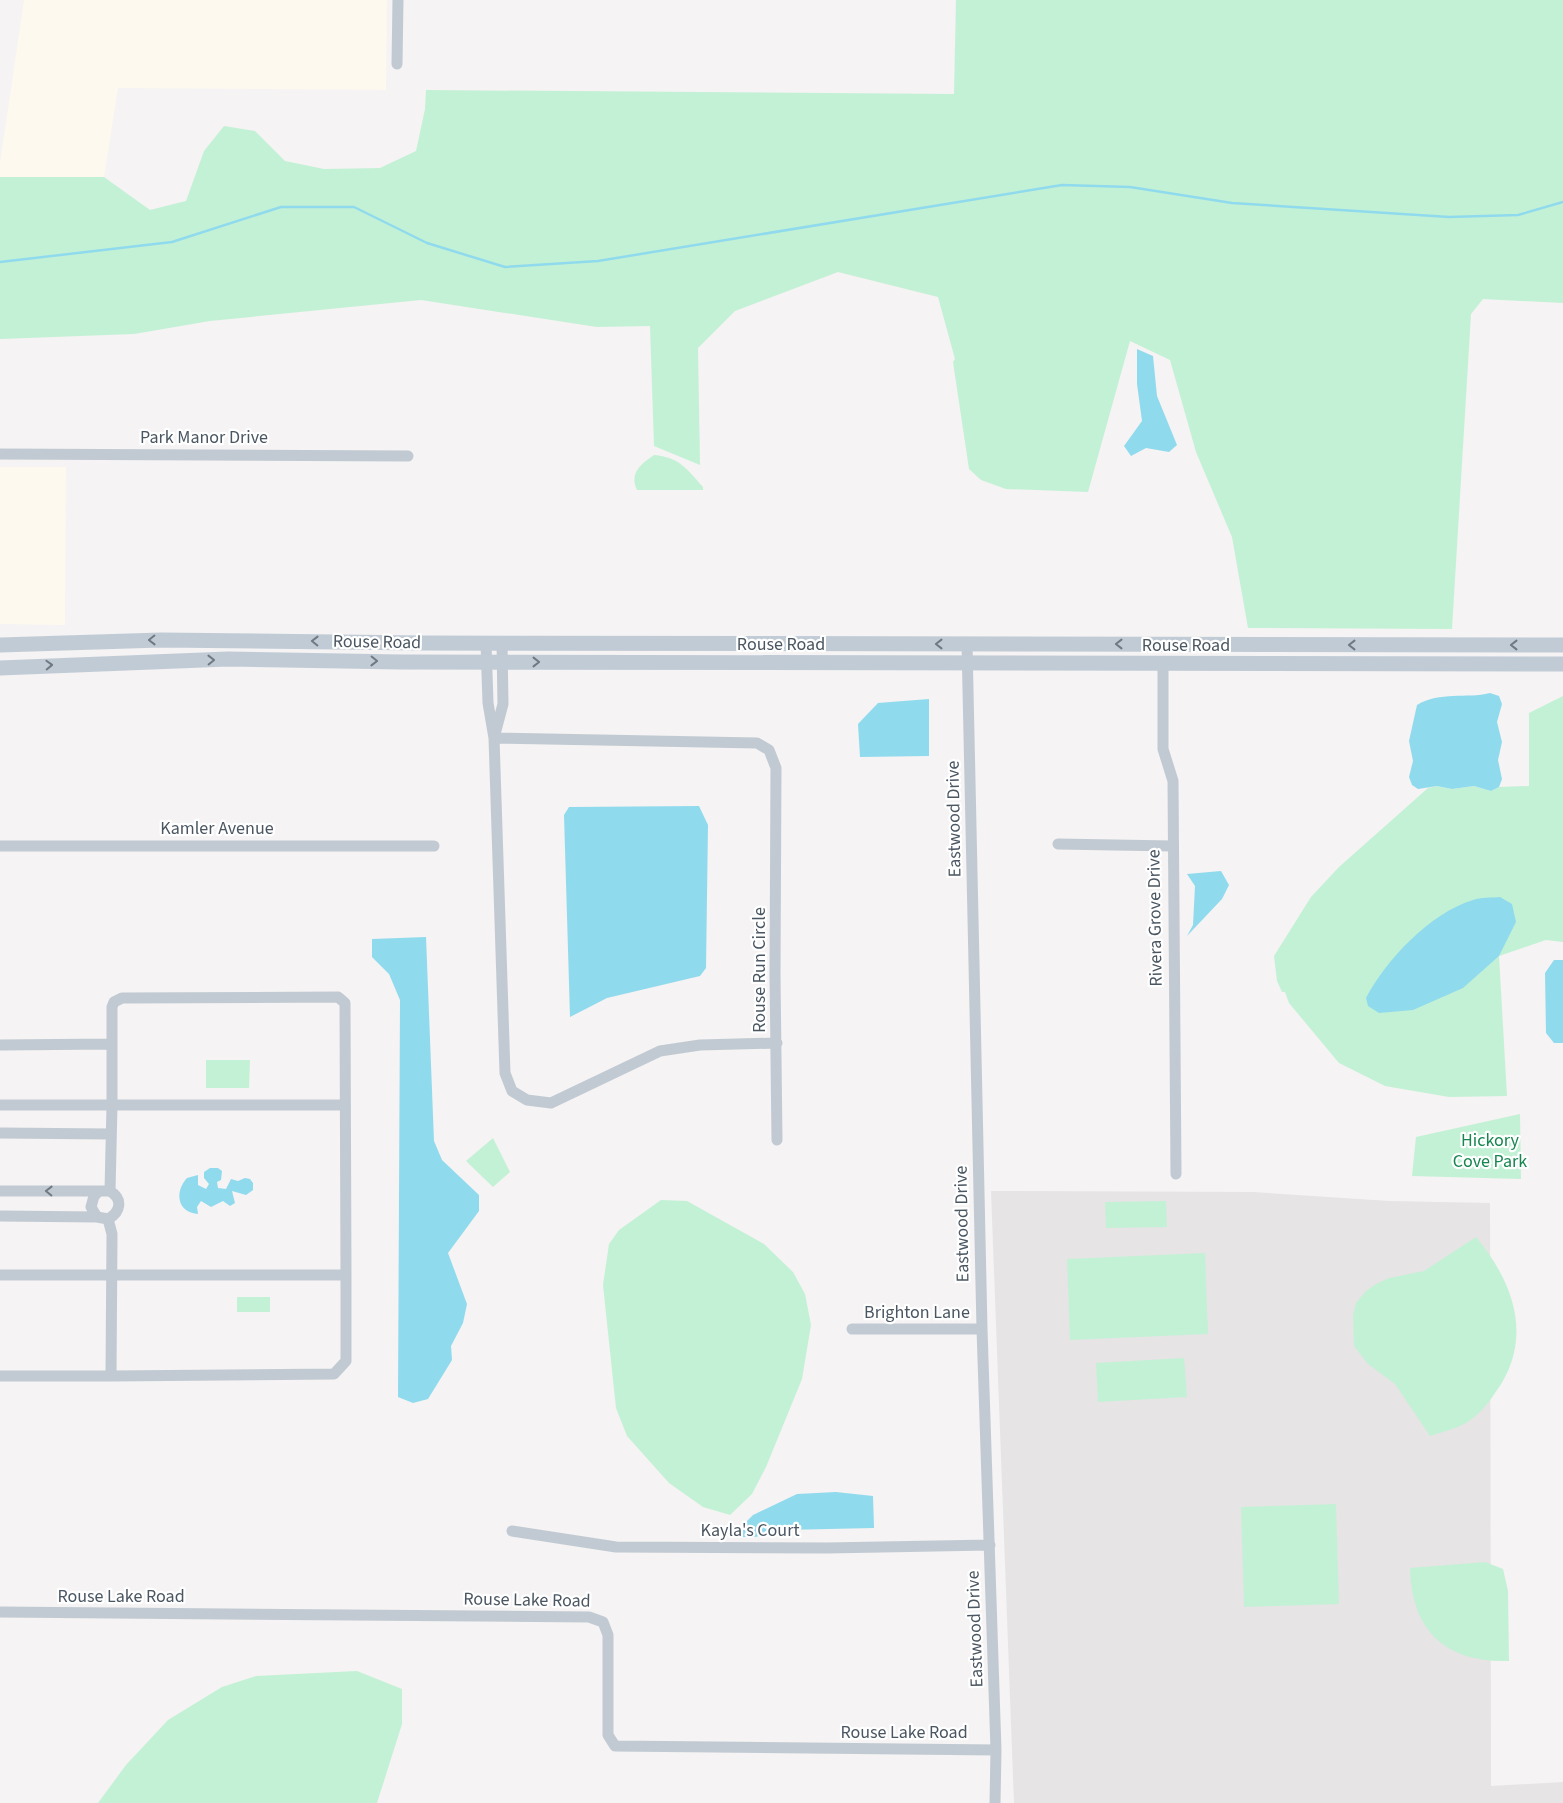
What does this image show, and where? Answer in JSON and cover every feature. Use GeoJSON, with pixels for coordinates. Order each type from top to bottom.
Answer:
{"type":"FeatureCollection","features":[{"type":"Feature","properties":{"kind":"street"},"geometry":{"type":"LineString","coordinates":[[397,64],[398,0]]}},
{"type":"Feature","properties":{"kind":"street","name":"Park Manor Drive"},"geometry":{"type":"LineString","coordinates":[[0,454],[408,456]]}},
{"type":"Feature","properties":{"kind":"street","name":"Rouse Road"},"geometry":{"type":"LineString","coordinates":[[0,645],[170,640],[486,643],[1563,646]]}},
{"type":"Feature","properties":{"kind":"street","name":"Rouse Run Circle"},"geometry":{"type":"LineString","coordinates":[[486,643],[488,703],[494,738],[504,1073],[512,1091],[527,1100],[551,1103],[660,1050],[700,1046],[777,1043],[775,974],[776,768],[769,750],[757,743],[494,738]]}},
{"type":"Feature","properties":{"kind":"street","name":"Rouse Run Circle"},"geometry":{"type":"LineString","coordinates":[[494,738],[503,704],[502,643]]}},
{"type":"Feature","properties":{"kind":"street","name":"Eastwood Drive"},"geometry":{"type":"LineString","coordinates":[[967,644],[982,1329],[996,1750],[995,1803]]}},
{"type":"Feature","properties":{"kind":"street","name":"Rouse Road"},"geometry":{"type":"LineString","coordinates":[[0,668],[228,659],[487,662],[1563,664]]}},
{"type":"Feature","properties":{"kind":"street","name":"Rivera Grove Drive"},"geometry":{"type":"LineString","coordinates":[[1162,663],[1163,749],[1173,781],[1176,1174]]}},
{"type":"Feature","properties":{"kind":"street"},"geometry":{"type":"LineString","coordinates":[[488,703],[503,704]]}},
{"type":"Feature","properties":{"kind":"street"},"geometry":{"type":"LineString","coordinates":[[1058,844],[1172,846]]}},
{"type":"Feature","properties":{"kind":"street","name":"Kamler Avenue"},"geometry":{"type":"LineString","coordinates":[[0,846],[434,846]]}},
{"type":"Feature","properties":{"kind":"street"},"geometry":{"type":"LineString","coordinates":[[0,1376],[111,1376],[334,1374],[346,1361],[345,1003],[338,998],[122,998],[114,1002],[112,1007],[111,1134],[104,1191],[91,1201],[90,1207],[103,1218],[112,1234],[110,1275],[111,1376]]}},
{"type":"Feature","properties":{"kind":"street"},"geometry":{"type":"LineString","coordinates":[[777,1043],[778,1140]]}},
{"type":"Feature","properties":{"kind":"street"},"geometry":{"type":"LineString","coordinates":[[0,1045],[112,1044]]}},
{"type":"Feature","properties":{"kind":"street"},"geometry":{"type":"LineString","coordinates":[[0,1104],[345,1105]]}},
{"type":"Feature","properties":{"kind":"street"},"geometry":{"type":"LineString","coordinates":[[0,1133],[111,1134]]}},
{"type":"Feature","properties":{"kind":"street"},"geometry":{"type":"LineString","coordinates":[[0,1191],[104,1191],[118,1199],[120,1205],[116,1214],[103,1218],[0,1216]]}},
{"type":"Feature","properties":{"kind":"street"},"geometry":{"type":"LineString","coordinates":[[0,1274],[346,1275]]}},
{"type":"Feature","properties":{"kind":"street","name":"Brighton Lane"},"geometry":{"type":"LineString","coordinates":[[852,1329],[982,1329]]}},
{"type":"Feature","properties":{"kind":"street","name":"Kayla's Court"},"geometry":{"type":"LineString","coordinates":[[512,1531],[616,1547],[827,1548],[990,1545]]}},
{"type":"Feature","properties":{"kind":"street","name":"Rouse Lake Road"},"geometry":{"type":"LineString","coordinates":[[0,1612],[589,1616],[603,1622],[608,1635],[608,1735],[615,1746],[996,1750]]}},
{"type":"Feature","properties":{"kind":"shaded area"},"geometry":{"type":"Polygon","coordinates":[[[24,0],[387,0],[386,90],[118,88],[104,177],[0,177],[0,163],[24,0]]]}},
{"type":"Feature","properties":{"kind":"shaded area"},"geometry":{"type":"Polygon","coordinates":[[[0,467],[66,467],[65,625],[0,624],[0,467]]]}},
{"type":"Feature","properties":{"kind":"shaded area"},"geometry":{"type":"Polygon","coordinates":[[[991,1191],[1253,1192],[1389,1201],[1490,1203],[1491,1786],[1563,1782],[1563,1803],[1014,1803],[991,1191]]]}},
{"type":"Feature","properties":{"kind":"green space"},"geometry":{"type":"Polygon","coordinates":[[[956,0],[1563,0],[1563,303],[1483,299],[1471,314],[1452,629],[1248,628],[1232,537],[1196,452],[1170,360],[1130,341],[1088,492],[1006,489],[981,480],[969,469],[953,362],[955,359],[938,297],[838,272],[735,311],[698,348],[700,465],[654,446],[650,326],[597,327],[421,300],[210,321],[134,334],[0,339],[0,177],[104,177],[150,210],[186,201],[204,151],[224,126],[255,131],[285,161],[324,169],[380,168],[416,151],[425,109],[426,90],[954,94],[956,0]]]}},
{"type":"Feature","properties":{"kind":"green space"},"geometry":{"type":"Polygon","coordinates":[[[654,455],[670,458],[682,465],[703,487],[703,490],[637,490],[634,479],[635,474],[654,455]]]}},
{"type":"Feature","properties":{"kind":"green space"},"geometry":{"type":"Polygon","coordinates":[[[1563,696],[1563,942],[1546,940],[1499,956],[1507,1096],[1449,1097],[1385,1086],[1339,1063],[1289,1003],[1285,992],[1282,992],[1277,981],[1274,956],[1311,897],[1339,867],[1428,788],[1437,786],[1452,789],[1474,786],[1491,791],[1499,787],[1529,786],[1529,713],[1563,696]]]}},
{"type":"Feature","properties":{"kind":"green space"},"geometry":{"type":"Polygon","coordinates":[[[206,1060],[250,1060],[249,1088],[206,1088],[206,1060]]]}},
{"type":"Feature","properties":{"kind":"green space","name":"Hickory Cove Park"},"geometry":{"type":"Polygon","coordinates":[[[1520,1114],[1521,1179],[1412,1176],[1416,1137],[1520,1114]]]}},
{"type":"Feature","properties":{"kind":"green space"},"geometry":{"type":"Polygon","coordinates":[[[493,1138],[510,1172],[493,1187],[466,1161],[493,1138]]]}},
{"type":"Feature","properties":{"kind":"green space"},"geometry":{"type":"Polygon","coordinates":[[[661,1200],[687,1201],[764,1244],[793,1272],[805,1294],[811,1325],[802,1379],[766,1467],[752,1494],[730,1515],[703,1507],[669,1483],[627,1436],[616,1408],[603,1285],[609,1244],[619,1230],[661,1200]]]}},
{"type":"Feature","properties":{"kind":"green space"},"geometry":{"type":"Polygon","coordinates":[[[1166,1201],[1167,1227],[1106,1228],[1105,1202],[1166,1201]]]}},
{"type":"Feature","properties":{"kind":"green space"},"geometry":{"type":"Polygon","coordinates":[[[1476,1237],[1490,1255],[1509,1293],[1515,1313],[1514,1353],[1507,1373],[1487,1405],[1480,1412],[1460,1426],[1430,1436],[1395,1384],[1368,1364],[1354,1346],[1353,1315],[1356,1303],[1366,1291],[1376,1284],[1389,1278],[1424,1271],[1476,1237]]]}},
{"type":"Feature","properties":{"kind":"green space"},"geometry":{"type":"Polygon","coordinates":[[[1205,1253],[1208,1334],[1070,1340],[1067,1259],[1205,1253]]]}},
{"type":"Feature","properties":{"kind":"green space"},"geometry":{"type":"Polygon","coordinates":[[[237,1297],[270,1297],[270,1312],[237,1312],[237,1297]]]}},
{"type":"Feature","properties":{"kind":"green space"},"geometry":{"type":"Polygon","coordinates":[[[1184,1358],[1187,1397],[1098,1402],[1096,1363],[1184,1358]]]}},
{"type":"Feature","properties":{"kind":"green space"},"geometry":{"type":"Polygon","coordinates":[[[1336,1504],[1339,1604],[1244,1607],[1241,1507],[1336,1504]]]}},
{"type":"Feature","properties":{"kind":"green space"},"geometry":{"type":"Polygon","coordinates":[[[1485,1562],[1503,1569],[1508,1591],[1509,1661],[1487,1660],[1467,1656],[1450,1649],[1436,1639],[1425,1626],[1417,1609],[1412,1590],[1410,1568],[1485,1562]]]}},
{"type":"Feature","properties":{"kind":"green space"},"geometry":{"type":"Polygon","coordinates":[[[357,1671],[402,1689],[402,1724],[377,1803],[98,1803],[126,1765],[168,1720],[222,1687],[256,1676],[357,1671]]]}},
{"type":"Feature","properties":{"kind":"water"},"geometry":{"type":"Polygon","coordinates":[[[1137,349],[1153,356],[1157,396],[1177,445],[1169,452],[1146,448],[1131,456],[1124,446],[1142,421],[1137,384],[1137,349]]]}},
{"type":"Feature","properties":{"kind":"water"},"geometry":{"type":"Polygon","coordinates":[[[1490,693],[1499,696],[1502,704],[1497,722],[1502,742],[1498,760],[1502,779],[1499,787],[1491,791],[1474,786],[1452,789],[1437,786],[1418,789],[1412,785],[1409,777],[1413,761],[1409,741],[1417,705],[1435,698],[1490,693]]]}},
{"type":"Feature","properties":{"kind":"water"},"geometry":{"type":"Polygon","coordinates":[[[929,699],[929,756],[860,757],[858,724],[878,703],[929,699]]]}},
{"type":"Feature","properties":{"kind":"water"},"geometry":{"type":"Polygon","coordinates":[[[699,806],[708,825],[706,968],[700,976],[607,998],[570,1017],[564,815],[569,807],[699,806]]]}},
{"type":"Feature","properties":{"kind":"water"},"geometry":{"type":"Polygon","coordinates":[[[1221,871],[1229,885],[1222,899],[1187,936],[1193,925],[1195,886],[1187,874],[1221,871]]]}},
{"type":"Feature","properties":{"kind":"water"},"geometry":{"type":"Polygon","coordinates":[[[1500,897],[1512,904],[1516,922],[1499,956],[1463,988],[1413,1010],[1379,1013],[1368,1006],[1366,998],[1385,968],[1426,927],[1441,915],[1457,906],[1476,899],[1500,897]]]}},
{"type":"Feature","properties":{"kind":"water"},"geometry":{"type":"Polygon","coordinates":[[[426,937],[434,1141],[442,1160],[479,1195],[479,1211],[448,1253],[467,1304],[463,1323],[451,1346],[452,1360],[428,1399],[413,1403],[398,1397],[400,1000],[389,974],[372,957],[372,939],[426,937]]]}},
{"type":"Feature","properties":{"kind":"water"},"geometry":{"type":"Polygon","coordinates":[[[1554,960],[1563,960],[1563,1043],[1554,1043],[1546,1033],[1545,973],[1554,960]]]}},
{"type":"Feature","properties":{"kind":"water"},"geometry":{"type":"Polygon","coordinates":[[[210,1168],[218,1168],[222,1171],[221,1180],[217,1182],[218,1188],[226,1189],[231,1179],[238,1181],[245,1178],[250,1179],[253,1183],[253,1190],[246,1195],[232,1191],[235,1203],[230,1206],[223,1201],[211,1207],[201,1201],[197,1207],[198,1214],[185,1209],[179,1195],[183,1183],[187,1178],[198,1175],[198,1185],[206,1189],[209,1184],[204,1178],[204,1172],[210,1168]]]}},
{"type":"Feature","properties":{"kind":"water"},"geometry":{"type":"Polygon","coordinates":[[[836,1492],[873,1496],[874,1528],[784,1530],[755,1537],[731,1537],[753,1515],[797,1494],[836,1492]]]}},
{"type":"Feature","properties":{"kind":"waterway"},"geometry":{"type":"LineString","coordinates":[[0,262],[172,242],[281,207],[354,207],[427,243],[505,267],[598,261],[1062,185],[1130,187],[1232,203],[1449,217],[1518,215],[1563,202]]}}]}
